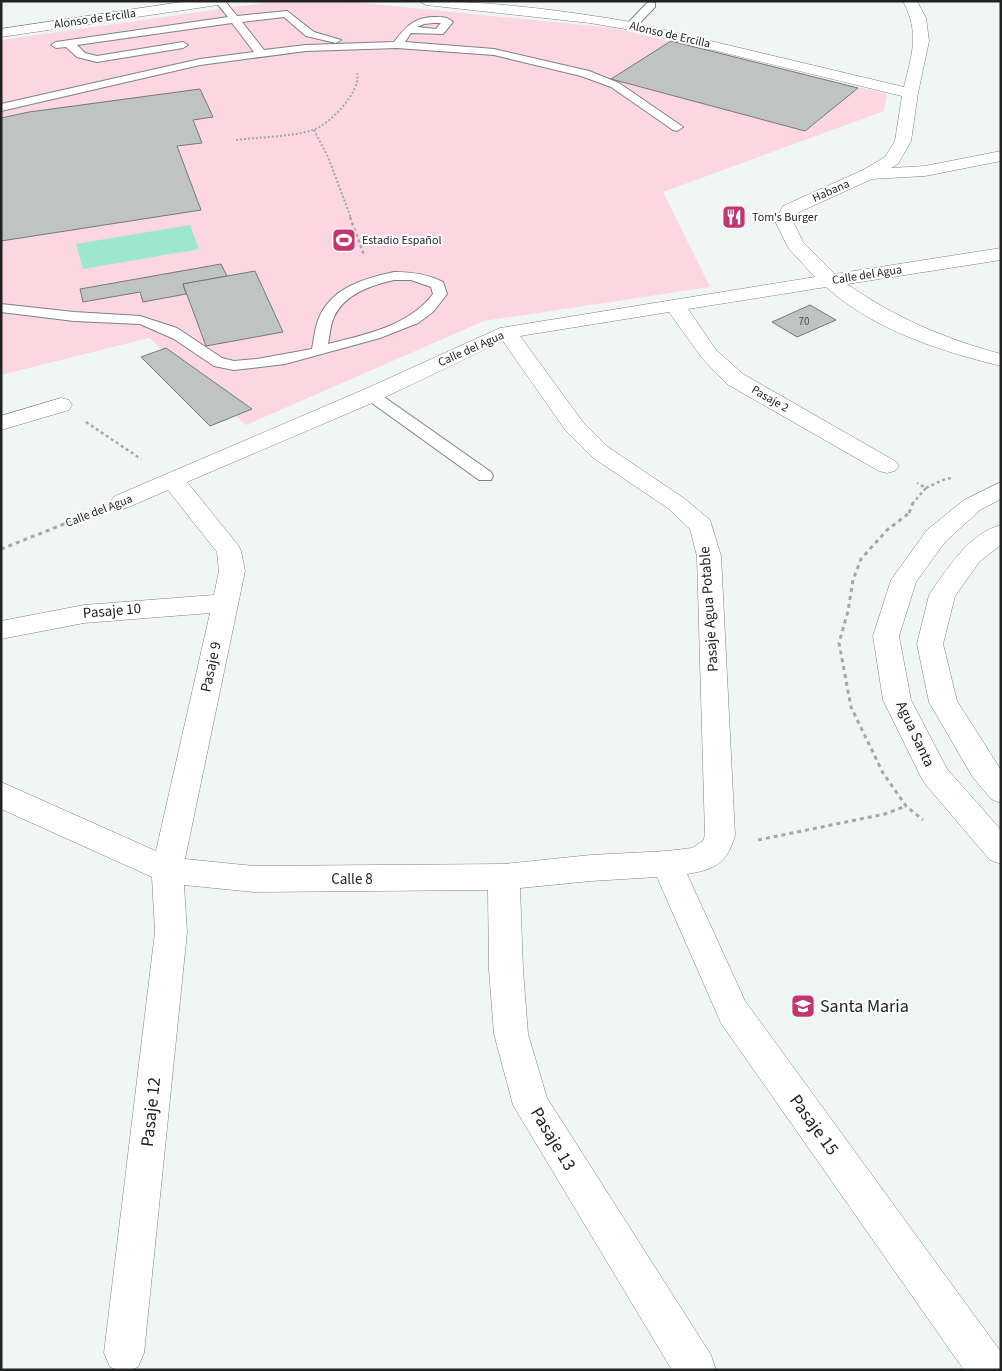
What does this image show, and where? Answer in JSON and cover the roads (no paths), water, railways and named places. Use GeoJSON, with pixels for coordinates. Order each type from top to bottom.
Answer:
{"type":"FeatureCollection","features":[{"type":"Feature","properties":{"kind":"street","name":"Alonso de Ercilla"},"geometry":{"type":"LineString","coordinates":[[1,33],[219,1]]}},
{"type":"Feature","properties":{"kind":"street","name":"Alonso de Ercilla"},"geometry":{"type":"LineString","coordinates":[[426,1],[464,3],[630,26],[910,93]]}},
{"type":"Feature","properties":{"kind":"street","name":"Habana"},"geometry":{"type":"LineString","coordinates":[[910,1],[919,18],[922,41],[910,93],[903,141],[892,160],[869,174],[789,210],[784,221],[796,245],[831,281],[860,304],[914,332],[977,354],[1001,360]]}},
{"type":"Feature","properties":{"kind":"street"},"geometry":{"type":"LineString","coordinates":[[869,174],[925,171],[1001,156]]}},
{"type":"Feature","properties":{"kind":"street","name":"Calle del Agua"},"geometry":{"type":"LineString","coordinates":[[123,502],[371,395],[507,332],[1001,254]]}},
{"type":"Feature","properties":{"kind":"street","name":"Pasaje 2"},"geometry":{"type":"LineString","coordinates":[[675,306],[709,354],[736,379],[887,466]]}},
{"type":"Feature","properties":{"kind":"street","name":"Pasaje Agua Potable"},"geometry":{"type":"LineString","coordinates":[[507,332],[574,426],[600,452],[677,504],[701,526],[709,556],[720,835],[716,849]]}},
{"type":"Feature","properties":{"kind":"street"},"geometry":{"type":"LineString","coordinates":[[1,423],[19,416],[61,405]]}},
{"type":"Feature","properties":{"kind":"street","name":"Pasaje 9"},"geometry":{"type":"LineString","coordinates":[[167,870],[232,571],[229,552],[173,481]]}},
{"type":"Feature","properties":{"kind":"street","name":"Agua Santa"},"geometry":{"type":"LineString","coordinates":[[1001,489],[972,505],[936,536],[904,580],[886,636],[897,700],[936,777],[1001,850]]}},
{"type":"Feature","properties":{"kind":"street"},"geometry":{"type":"LineString","coordinates":[[1001,533],[971,555],[942,595],[930,644],[943,702],[982,768],[1001,791]]}},
{"type":"Feature","properties":{"kind":"street","name":"Pasaje 10"},"geometry":{"type":"LineString","coordinates":[[1,630],[28,622],[89,612],[224,603]]}},
{"type":"Feature","properties":{"kind":"street","name":"Calle 8"},"geometry":{"type":"LineString","coordinates":[[9,807],[167,870],[254,879],[504,877],[698,860],[716,849]]}},
{"type":"Feature","properties":{"kind":"street","name":"Pasaje 15"},"geometry":{"type":"LineString","coordinates":[[667,864],[733,1012],[989,1370]]}},
{"type":"Feature","properties":{"kind":"street","name":"Pasaje 12"},"geometry":{"type":"LineString","coordinates":[[124,1353],[171,932],[167,870]]}},
{"type":"Feature","properties":{"kind":"street","name":"Pasaje 13"},"geometry":{"type":"LineString","coordinates":[[504,877],[506,970],[511,1034],[530,1105],[696,1370]]}},
{"type":"Feature","properties":{"kind":"lane"},"geometry":{"type":"LineString","coordinates":[[219,1],[230,20],[261,53]]}},
{"type":"Feature","properties":{"kind":"lane"},"geometry":{"type":"LineString","coordinates":[[630,26],[651,5]]}},
{"type":"Feature","properties":{"kind":"lane"},"geometry":{"type":"LineString","coordinates":[[56,46],[284,13],[310,34],[357,45]]}},
{"type":"Feature","properties":{"kind":"lane"},"geometry":{"type":"LineString","coordinates":[[173,68],[174,53],[193,36],[230,20]]}},
{"type":"Feature","properties":{"kind":"lane"},"geometry":{"type":"LineString","coordinates":[[397,45],[410,30]]}},
{"type":"Feature","properties":{"kind":"lane"},"geometry":{"type":"LineString","coordinates":[[69,44],[82,55],[97,59],[183,45]]}},
{"type":"Feature","properties":{"kind":"lane"},"geometry":{"type":"LineString","coordinates":[[1,108],[173,68],[261,53],[357,45],[397,45],[494,52],[586,73],[615,85],[677,127]]}},
{"type":"Feature","properties":{"kind":"lane"},"geometry":{"type":"LineString","coordinates":[[1,308],[46,314],[137,320],[157,324],[184,337],[220,363],[235,366],[279,361],[319,350],[391,330],[413,320],[432,306],[440,294],[438,285],[429,278],[400,275],[374,282],[342,297],[328,316],[319,350]]}},
{"type":"Feature","properties":{"kind":"lane"},"geometry":{"type":"LineString","coordinates":[[371,395],[485,476]]}},
{"type":"Feature","properties":{"kind":"place","name":"Tom's Burger"},"geometry":{"type":"Point","coordinates":[734,217]}},
{"type":"Feature","properties":{"kind":"place","name":"Estadio Español"},"geometry":{"type":"Point","coordinates":[344,240]}},
{"type":"Feature","properties":{"kind":"place","name":"Santa Maria"},"geometry":{"type":"Point","coordinates":[803,1006]}}]}
